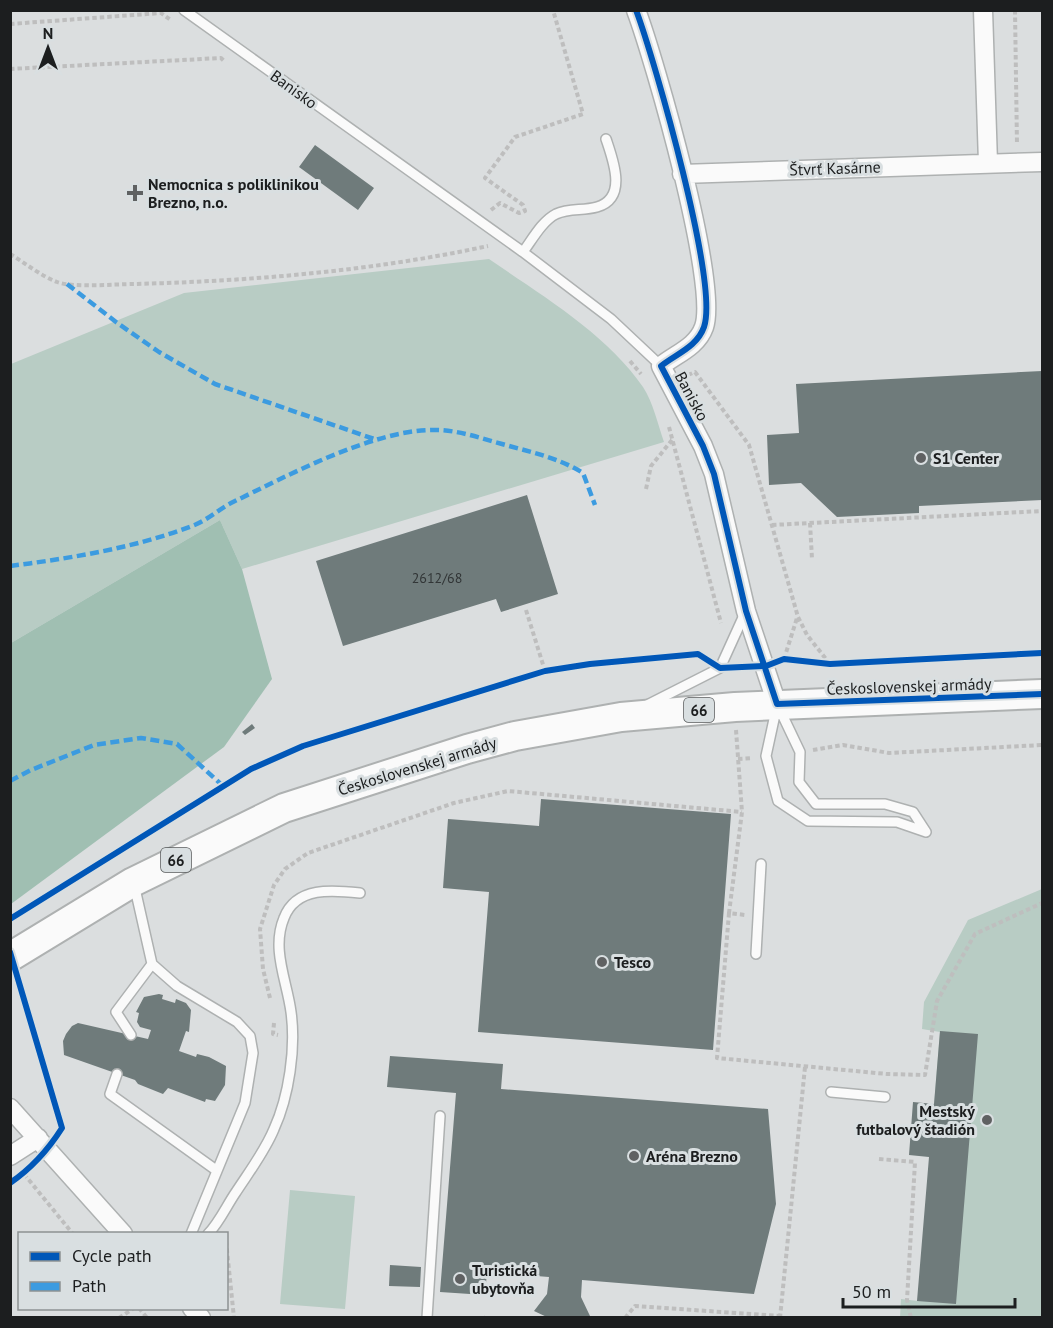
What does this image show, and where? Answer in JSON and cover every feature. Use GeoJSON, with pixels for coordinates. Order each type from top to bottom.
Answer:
{"type":"FeatureCollection","features":[{"type":"Feature","properties":{"kind":"main road","name":"Československej armády"},"geometry":{"type":"LineString","coordinates":[[10,957],[133,882],[284,808],[353,784],[515,736],[621,717],[735,707],[1042,694]]}},
{"type":"Feature","properties":{"kind":"street","name":"Banisko"},"geometry":{"type":"LineString","coordinates":[[636,10],[682,174],[699,251],[706,300],[704,327],[690,347],[665,374],[703,446],[714,474],[746,611],[777,704]]}},
{"type":"Feature","properties":{"kind":"street"},"geometry":{"type":"LineString","coordinates":[[983,10],[988,163]]}},
{"type":"Feature","properties":{"kind":"street","name":"Štvrť Kasárne"},"geometry":{"type":"LineString","coordinates":[[682,174],[1042,162]]}},
{"type":"Feature","properties":{"kind":"street"},"geometry":{"type":"LineString","coordinates":[[10,1108],[122,1232]]}},
{"type":"Feature","properties":{"kind":"street"},"geometry":{"type":"LineString","coordinates":[[10,1156],[43,1143]]}},
{"type":"Feature","properties":{"kind":"lane","name":"Banisko"},"geometry":{"type":"LineString","coordinates":[[184,10],[523,252],[610,319],[665,374]]}},
{"type":"Feature","properties":{"kind":"lane"},"geometry":{"type":"LineString","coordinates":[[523,252],[545,222],[554,215],[568,210],[598,207],[612,195],[617,176],[606,139]]}},
{"type":"Feature","properties":{"kind":"lane"},"geometry":{"type":"LineString","coordinates":[[621,717],[720,668],[746,611]]}},
{"type":"Feature","properties":{"kind":"lane"},"geometry":{"type":"LineString","coordinates":[[777,704],[800,752],[799,782],[816,804],[885,804],[913,812],[926,832],[897,822],[808,821],[778,801],[766,756],[777,704]]}},
{"type":"Feature","properties":{"kind":"lane"},"geometry":{"type":"LineString","coordinates":[[756,954],[761,864]]}},
{"type":"Feature","properties":{"kind":"lane"},"geometry":{"type":"LineString","coordinates":[[133,882],[153,964],[177,986],[237,1022],[250,1036],[253,1053],[246,1103],[191,1232]]}},
{"type":"Feature","properties":{"kind":"lane"},"geometry":{"type":"LineString","coordinates":[[209,1232],[275,1129],[284,1097],[292,1037],[291,1011],[279,943],[284,916],[291,906],[311,893],[330,890],[360,893]]}},
{"type":"Feature","properties":{"kind":"lane"},"geometry":{"type":"LineString","coordinates":[[131,1035],[116,1012],[153,964]]}},
{"type":"Feature","properties":{"kind":"lane"},"geometry":{"type":"LineString","coordinates":[[117,1074],[110,1094],[216,1170]]}},
{"type":"Feature","properties":{"kind":"lane"},"geometry":{"type":"LineString","coordinates":[[831,1092],[885,1097]]}},
{"type":"Feature","properties":{"kind":"lane"},"geometry":{"type":"LineString","coordinates":[[427,1317],[440,1116]]}},
{"type":"Feature","properties":{"kind":"path"},"geometry":{"type":"LineString","coordinates":[[497,253],[471,234],[497,203],[504,203],[519,213],[525,211],[523,205],[484,178],[515,137],[583,114],[553,10]]}},
{"type":"Feature","properties":{"kind":"path"},"geometry":{"type":"LineString","coordinates":[[1016,10],[1017,162]]}},
{"type":"Feature","properties":{"kind":"path"},"geometry":{"type":"LineString","coordinates":[[10,24],[161,13],[178,26]]}},
{"type":"Feature","properties":{"kind":"path"},"geometry":{"type":"LineString","coordinates":[[212,52],[230,65]]}},
{"type":"Feature","properties":{"kind":"path"},"geometry":{"type":"LineString","coordinates":[[10,69],[221,58]]}},
{"type":"Feature","properties":{"kind":"path"},"geometry":{"type":"LineString","coordinates":[[10,254],[58,283],[94,285],[212,282],[292,276],[444,255],[488,246]]}},
{"type":"Feature","properties":{"kind":"path"},"geometry":{"type":"LineString","coordinates":[[625,357],[654,388],[665,374],[695,372]]}},
{"type":"Feature","properties":{"kind":"path"},"geometry":{"type":"LineString","coordinates":[[694,362],[695,372],[749,445],[798,617],[807,635],[830,664]]}},
{"type":"Feature","properties":{"kind":"path"},"geometry":{"type":"LineString","coordinates":[[668,424],[722,621],[718,630]]}},
{"type":"Feature","properties":{"kind":"path"},"geometry":{"type":"LineString","coordinates":[[646,489],[651,466],[672,440]]}},
{"type":"Feature","properties":{"kind":"path"},"geometry":{"type":"LineString","coordinates":[[772,525],[1042,511]]}},
{"type":"Feature","properties":{"kind":"path"},"geometry":{"type":"LineString","coordinates":[[810,523],[812,559]]}},
{"type":"Feature","properties":{"kind":"path"},"geometry":{"type":"LineString","coordinates":[[526,610],[545,671]]}},
{"type":"Feature","properties":{"kind":"path"},"geometry":{"type":"LineString","coordinates":[[784,659],[798,617]]}},
{"type":"Feature","properties":{"kind":"path"},"geometry":{"type":"LineString","coordinates":[[766,666],[784,659],[796,660]]}},
{"type":"Feature","properties":{"kind":"path"},"geometry":{"type":"LineString","coordinates":[[819,663],[842,663]]}},
{"type":"Feature","properties":{"kind":"path"},"geometry":{"type":"LineString","coordinates":[[534,675],[556,669]]}},
{"type":"Feature","properties":{"kind":"path"},"geometry":{"type":"LineString","coordinates":[[735,707],[742,812],[729,913],[717,1058],[887,1074],[925,1075],[937,1000],[975,934],[1042,903]]}},
{"type":"Feature","properties":{"kind":"path"},"geometry":{"type":"LineString","coordinates":[[800,752],[843,745],[889,753],[1042,745]]}},
{"type":"Feature","properties":{"kind":"path"},"geometry":{"type":"LineString","coordinates":[[738,759],[766,756]]}},
{"type":"Feature","properties":{"kind":"path"},"geometry":{"type":"LineString","coordinates":[[271,1004],[263,969],[260,929],[274,885],[285,869],[308,853],[454,803],[508,791],[742,812]]}},
{"type":"Feature","properties":{"kind":"path"},"geometry":{"type":"LineString","coordinates":[[729,913],[758,918]]}},
{"type":"Feature","properties":{"kind":"path"},"geometry":{"type":"LineString","coordinates":[[273,1013],[273,1034],[292,1037]]}},
{"type":"Feature","properties":{"kind":"path"},"geometry":{"type":"LineString","coordinates":[[625,1317],[635,1306],[780,1316],[806,1067]]}},
{"type":"Feature","properties":{"kind":"path"},"geometry":{"type":"LineString","coordinates":[[17,1178],[24,1174],[43,1143]]}},
{"type":"Feature","properties":{"kind":"path"},"geometry":{"type":"LineString","coordinates":[[879,1159],[915,1162],[907,1300],[911,1317]]}},
{"type":"Feature","properties":{"kind":"path"},"geometry":{"type":"LineString","coordinates":[[24,1174],[72,1232]]}},
{"type":"Feature","properties":{"kind":"path"},"geometry":{"type":"LineString","coordinates":[[228,1259],[234,1317]]}},
{"type":"Feature","properties":{"kind":"green space"},"geometry":{"type":"Polygon","coordinates":[[[489,259],[551,301],[611,350],[647,393],[664,442],[242,569],[220,520],[11,643],[11,364],[184,293],[489,259]]]}},
{"type":"Feature","properties":{"kind":"green space"},"geometry":{"type":"Polygon","coordinates":[[[220,520],[242,569],[272,679],[224,747],[11,904],[11,643],[220,520]]]}},
{"type":"Feature","properties":{"kind":"green space","name":"Mestský futbalový štadión"},"geometry":{"type":"Polygon","coordinates":[[[1042,889],[1042,1317],[900,1318],[901,1299],[918,1301],[940,1032],[922,1029],[924,1002],[968,920],[1042,889]]]}},
{"type":"Feature","properties":{"kind":"green space"},"geometry":{"type":"Polygon","coordinates":[[[290,1190],[355,1196],[345,1309],[280,1304],[290,1190]]]}},
{"type":"Feature","properties":{"kind":"building"},"geometry":{"type":"Polygon","coordinates":[[[315,145],[374,188],[358,210],[299,167],[315,145]]]}},
{"type":"Feature","properties":{"kind":"building","name":"S1 Center"},"geometry":{"type":"Polygon","coordinates":[[[1042,371],[1042,500],[919,506],[919,513],[837,517],[801,483],[769,485],[767,435],[799,433],[796,384],[1042,371]]]}},
{"type":"Feature","properties":{"kind":"building"},"geometry":{"type":"Polygon","coordinates":[[[527,495],[558,594],[501,612],[496,599],[343,646],[316,561],[527,495]]]}},
{"type":"Feature","properties":{"kind":"building"},"geometry":{"type":"Polygon","coordinates":[[[252,724],[255,728],[245,735],[242,732],[252,724]]]}},
{"type":"Feature","properties":{"kind":"building","name":"Tesco"},"geometry":{"type":"Polygon","coordinates":[[[541,799],[731,814],[713,1050],[478,1032],[489,892],[443,888],[448,819],[539,826],[541,799]]]}},
{"type":"Feature","properties":{"kind":"building"},"geometry":{"type":"Polygon","coordinates":[[[163,995],[162,999],[175,1003],[176,999],[186,1003],[191,1010],[189,1032],[186,1031],[179,1051],[196,1057],[197,1054],[209,1057],[226,1066],[225,1085],[215,1101],[206,1099],[205,1102],[168,1088],[163,1094],[138,1084],[135,1080],[64,1055],[63,1041],[66,1034],[72,1026],[78,1023],[148,1039],[151,1030],[140,1027],[137,1022],[139,1013],[136,1012],[144,997],[163,995]]]}},
{"type":"Feature","properties":{"kind":"building"},"geometry":{"type":"Polygon","coordinates":[[[940,1031],[978,1034],[956,1304],[917,1301],[929,1157],[909,1155],[913,1102],[934,1104],[940,1031]]]}},
{"type":"Feature","properties":{"kind":"building","name":"Aréna Brezno"},"geometry":{"type":"Polygon","coordinates":[[[390,1056],[503,1064],[501,1089],[768,1109],[776,1204],[754,1294],[582,1280],[581,1297],[590,1316],[549,1318],[534,1311],[547,1294],[549,1277],[487,1272],[485,1295],[440,1292],[456,1093],[387,1087],[390,1056]]]}},
{"type":"Feature","properties":{"kind":"building"},"geometry":{"type":"Polygon","coordinates":[[[390,1265],[421,1267],[420,1287],[389,1286],[390,1265]]]}},
{"type":"Feature","properties":{"kind":"marked path"},"geometry":{"type":"LineString","coordinates":[[67,284],[159,352],[215,384],[377,440]]}},
{"type":"Feature","properties":{"kind":"marked path"},"geometry":{"type":"LineString","coordinates":[[10,566],[102,551],[170,534],[197,524],[231,503],[331,456],[385,437],[411,432],[444,430],[461,433],[553,459],[583,473],[595,505]]}},
{"type":"Feature","properties":{"kind":"marked path"},"geometry":{"type":"LineString","coordinates":[[10,781],[31,770],[94,745],[141,738],[177,744],[223,786]]}},
{"type":"Feature","properties":{"kind":"cycle path"},"geometry":{"type":"LineString","coordinates":[[636,10],[657,75],[683,172],[702,266],[706,303],[704,327],[701,334],[691,345],[661,366],[703,446],[714,474],[746,611],[777,704],[1042,694]]}},
{"type":"Feature","properties":{"kind":"cycle path"},"geometry":{"type":"LineString","coordinates":[[10,919],[251,769],[303,746],[545,671],[590,664],[698,654],[720,668],[766,666],[784,659],[830,664],[1042,653]]}},
{"type":"Feature","properties":{"kind":"cycle path"},"geometry":{"type":"LineString","coordinates":[[10,952],[62,1128],[39,1158],[10,1183]]}},
{"type":"Feature","properties":{"kind":"place","name":"Nemocnica s poliklinikou Brezno, n.o."},"geometry":{"type":"Point","coordinates":[135,193]}},
{"type":"Feature","properties":{"kind":"place","name":"S1 Center"},"geometry":{"type":"Point","coordinates":[921,458]}},
{"type":"Feature","properties":{"kind":"place","name":"Tesco"},"geometry":{"type":"Point","coordinates":[602,962]}},
{"type":"Feature","properties":{"kind":"place","name":"Mestský futbalový štadión"},"geometry":{"type":"Point","coordinates":[987,1120]}},
{"type":"Feature","properties":{"kind":"place","name":"Aréna Brezno"},"geometry":{"type":"Point","coordinates":[634,1156]}},
{"type":"Feature","properties":{"kind":"place","name":"Turistická ubytovňa"},"geometry":{"type":"Point","coordinates":[460,1279]}}]}
